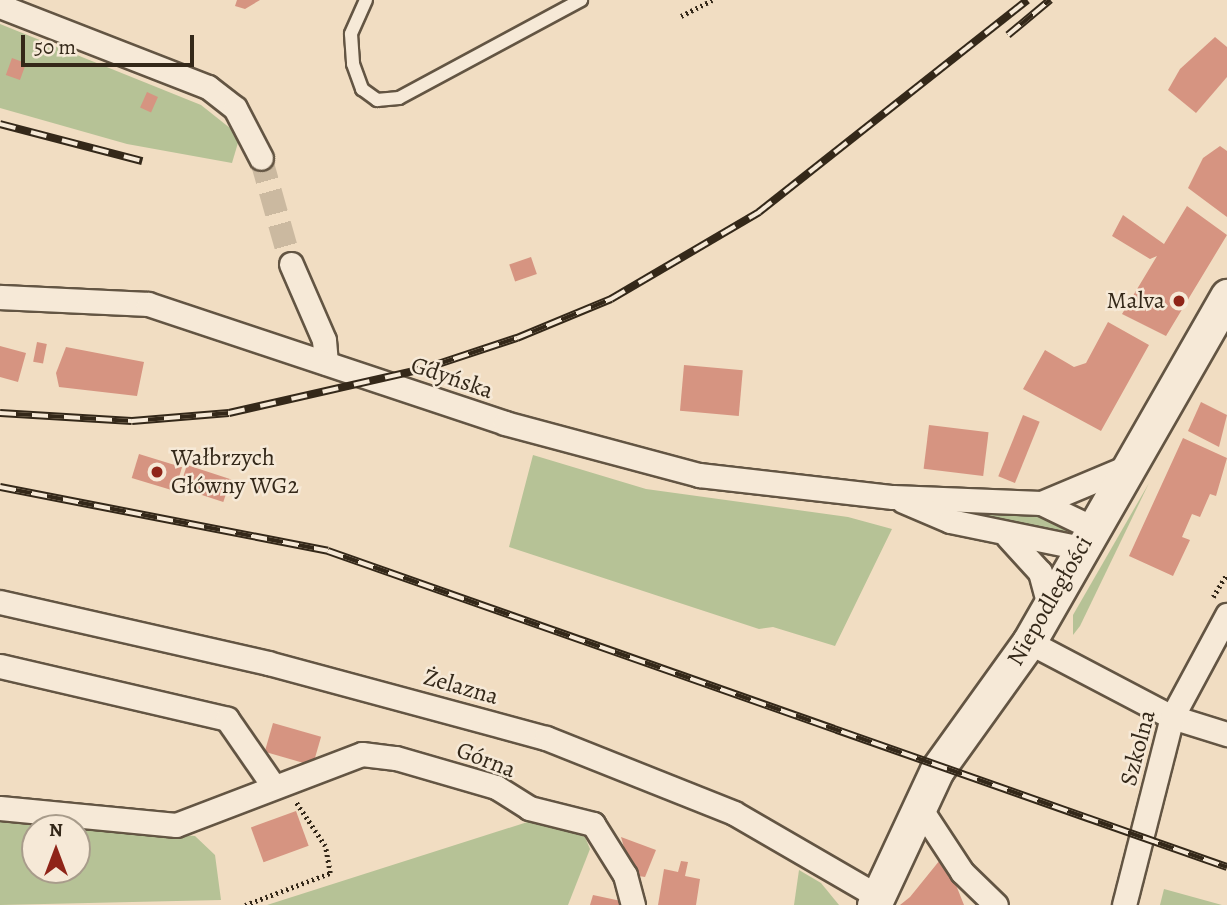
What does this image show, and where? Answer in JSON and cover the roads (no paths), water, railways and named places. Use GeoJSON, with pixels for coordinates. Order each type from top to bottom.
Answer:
{"type":"FeatureCollection","features":[{"type":"Feature","properties":{"kind":"main road","name":"Niepodległości"},"geometry":{"type":"LineString","coordinates":[[877,901],[922,811],[937,770],[1029,642],[1227,296]]}},
{"type":"Feature","properties":{"kind":"street"},"geometry":{"type":"LineString","coordinates":[[0,6],[208,87],[235,108],[261,158]]}},
{"type":"Feature","properties":{"kind":"street"},"geometry":{"type":"LineString","coordinates":[[291,264],[324,340],[326,363]]}},
{"type":"Feature","properties":{"kind":"street","name":"Gdyńska"},"geometry":{"type":"LineString","coordinates":[[0,298],[148,304],[505,423],[699,475],[893,497],[1041,503],[1127,467]]}},
{"type":"Feature","properties":{"kind":"street","name":"Gdyńska"},"geometry":{"type":"LineString","coordinates":[[893,497],[1006,535],[1087,538]]}},
{"type":"Feature","properties":{"kind":"street","name":"Gdyńska"},"geometry":{"type":"LineString","coordinates":[[1041,503],[1087,538]]}},
{"type":"Feature","properties":{"kind":"street","name":"Gdyńska"},"geometry":{"type":"LineString","coordinates":[[1006,535],[1040,572],[1049,605]]}},
{"type":"Feature","properties":{"kind":"street","name":"Żelazna"},"geometry":{"type":"LineString","coordinates":[[0,602],[268,663],[546,738],[734,813],[877,901]]}},
{"type":"Feature","properties":{"kind":"street","name":"Szkolna"},"geometry":{"type":"LineString","coordinates":[[1124,905],[1172,717],[1227,615]]}},
{"type":"Feature","properties":{"kind":"street"},"geometry":{"type":"LineString","coordinates":[[1029,642],[1172,717],[1227,734]]}},
{"type":"Feature","properties":{"kind":"street"},"geometry":{"type":"LineString","coordinates":[[0,666],[227,719],[272,784],[246,801],[176,825],[0,808]]}},
{"type":"Feature","properties":{"kind":"street","name":"Górna"},"geometry":{"type":"LineString","coordinates":[[272,784],[362,754],[496,787],[529,808],[593,824],[625,875],[634,905]]}},
{"type":"Feature","properties":{"kind":"street"},"geometry":{"type":"LineString","coordinates":[[922,811],[962,872],[996,905]]}},
{"type":"Feature","properties":{"kind":"lane"},"geometry":{"type":"LineString","coordinates":[[366,0],[351,34],[353,64],[362,89],[377,100],[399,98],[580,0]]}},
{"type":"Feature","properties":{"kind":"tunnel"},"geometry":{"type":"LineString","coordinates":[[261,158],[291,264]]}},
{"type":"Feature","properties":{"kind":"railway"},"geometry":{"type":"LineString","coordinates":[[0,413],[132,421],[229,413],[423,369],[517,338],[611,299],[759,212],[1027,0]]}},
{"type":"Feature","properties":{"kind":"railway"},"geometry":{"type":"LineString","coordinates":[[1008,35],[1050,0]]}},
{"type":"Feature","properties":{"kind":"railway"},"geometry":{"type":"LineString","coordinates":[[0,124],[142,161]]}},
{"type":"Feature","properties":{"kind":"railway"},"geometry":{"type":"LineString","coordinates":[[0,487],[328,551],[1227,867]]}},
{"type":"Feature","properties":{"kind":"place","name":"Malva"},"geometry":{"type":"Point","coordinates":[1179,301]}},
{"type":"Feature","properties":{"kind":"place","name":"Wałbrzych Główny WG2"},"geometry":{"type":"Point","coordinates":[157,472]}}]}
